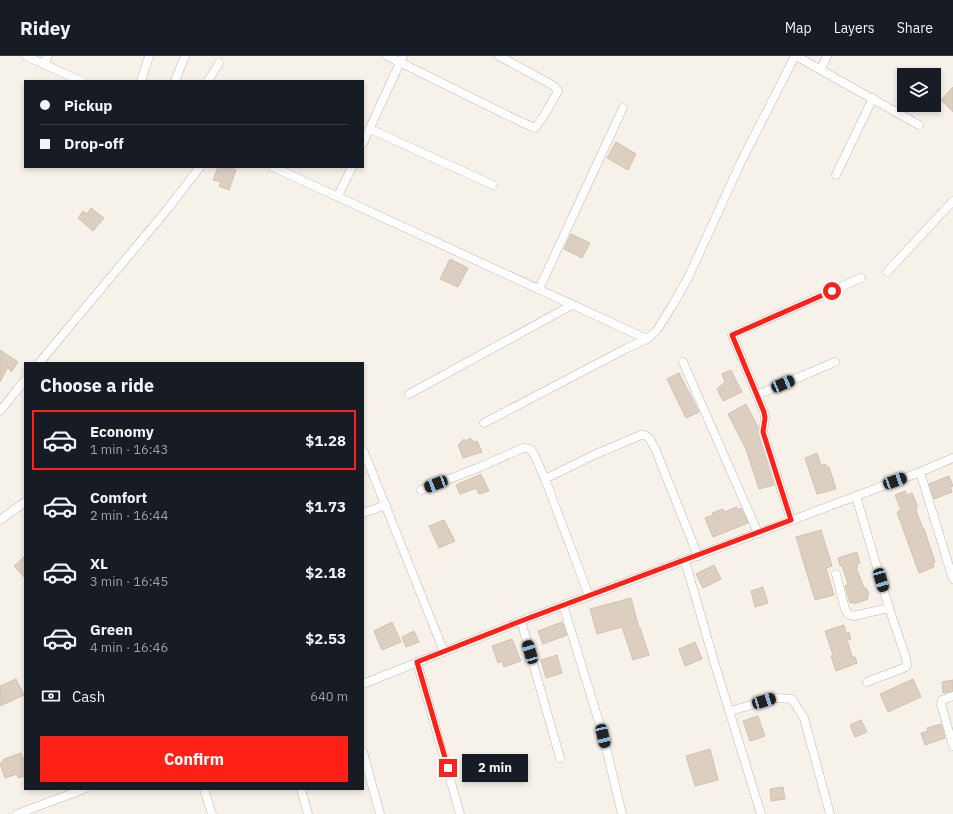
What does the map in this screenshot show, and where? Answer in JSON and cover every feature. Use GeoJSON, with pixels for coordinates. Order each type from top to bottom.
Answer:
{"type":"FeatureCollection","features":[{"type":"Feature","properties":{"kind":"street"},"geometry":{"type":"LineString","coordinates":[[26,56],[79,80]]}},
{"type":"Feature","properties":{"kind":"street"},"geometry":{"type":"LineString","coordinates":[[44,64],[48,56]]}},
{"type":"Feature","properties":{"kind":"street"},"geometry":{"type":"LineString","coordinates":[[141,80],[149,56]]}},
{"type":"Feature","properties":{"kind":"street"},"geometry":{"type":"LineString","coordinates":[[174,80],[186,56]]}},
{"type":"Feature","properties":{"kind":"street"},"geometry":{"type":"LineString","coordinates":[[387,56],[402,60],[535,128],[558,91],[554,86],[499,56]]}},
{"type":"Feature","properties":{"kind":"street"},"geometry":{"type":"LineString","coordinates":[[484,423],[647,339],[657,330],[688,278],[740,164],[796,56],[919,124]]}},
{"type":"Feature","properties":{"kind":"street"},"geometry":{"type":"LineString","coordinates":[[820,69],[827,56]]}},
{"type":"Feature","properties":{"kind":"street"},"geometry":{"type":"LineString","coordinates":[[364,141],[402,60]]}},
{"type":"Feature","properties":{"kind":"street"},"geometry":{"type":"LineString","coordinates":[[209,80],[219,63]]}},
{"type":"Feature","properties":{"kind":"street"},"geometry":{"type":"LineString","coordinates":[[836,175],[873,98]]}},
{"type":"Feature","properties":{"kind":"street"},"geometry":{"type":"LineString","coordinates":[[539,289],[624,108]]}},
{"type":"Feature","properties":{"kind":"street"},"geometry":{"type":"LineString","coordinates":[[370,129],[493,185]]}},
{"type":"Feature","properties":{"kind":"street"},"geometry":{"type":"LineString","coordinates":[[40,362],[166,212],[199,168]]}},
{"type":"Feature","properties":{"kind":"street"},"geometry":{"type":"LineString","coordinates":[[277,168],[647,339]]}},
{"type":"Feature","properties":{"kind":"street"},"geometry":{"type":"LineString","coordinates":[[338,196],[352,168]]}},
{"type":"Feature","properties":{"kind":"street"},"geometry":{"type":"LineString","coordinates":[[887,272],[952,204]]}},
{"type":"Feature","properties":{"kind":"street"},"geometry":{"type":"LineString","coordinates":[[791,520],[763,432],[765,418],[764,412],[732,335],[861,278]]}},
{"type":"Feature","properties":{"kind":"street"},"geometry":{"type":"LineString","coordinates":[[409,394],[572,305]]}},
{"type":"Feature","properties":{"kind":"street"},"geometry":{"type":"LineString","coordinates":[[683,362],[758,533]]}},
{"type":"Feature","properties":{"kind":"street"},"geometry":{"type":"LineString","coordinates":[[757,395],[835,362]]}},
{"type":"Feature","properties":{"kind":"street"},"geometry":{"type":"LineString","coordinates":[[0,411],[24,381]]}},
{"type":"Feature","properties":{"kind":"street"},"geometry":{"type":"LineString","coordinates":[[544,479],[602,451],[641,435],[645,435],[650,439],[656,451],[698,556]]}},
{"type":"Feature","properties":{"kind":"street"},"geometry":{"type":"LineString","coordinates":[[421,490],[523,448],[530,449],[534,454],[589,596]]}},
{"type":"Feature","properties":{"kind":"street"},"geometry":{"type":"LineString","coordinates":[[364,452],[444,652]]}},
{"type":"Feature","properties":{"kind":"street"},"geometry":{"type":"LineString","coordinates":[[364,684],[521,621],[698,556],[920,472],[953,458]]}},
{"type":"Feature","properties":{"kind":"street"},"geometry":{"type":"LineString","coordinates":[[920,472],[953,578]]}},
{"type":"Feature","properties":{"kind":"street"},"geometry":{"type":"LineString","coordinates":[[856,496],[889,608],[908,665],[867,682]]}},
{"type":"Feature","properties":{"kind":"street"},"geometry":{"type":"LineString","coordinates":[[0,520],[24,503]]}},
{"type":"Feature","properties":{"kind":"street"},"geometry":{"type":"LineString","coordinates":[[364,513],[386,505]]}},
{"type":"Feature","properties":{"kind":"street"},"geometry":{"type":"LineString","coordinates":[[685,560],[761,814]]}},
{"type":"Feature","properties":{"kind":"street"},"geometry":{"type":"LineString","coordinates":[[836,574],[845,609],[848,614],[852,616],[889,608]]}},
{"type":"Feature","properties":{"kind":"street"},"geometry":{"type":"LineString","coordinates":[[563,605],[603,736],[622,814]]}},
{"type":"Feature","properties":{"kind":"street"},"geometry":{"type":"LineString","coordinates":[[521,621],[560,758]]}},
{"type":"Feature","properties":{"kind":"street"},"geometry":{"type":"LineString","coordinates":[[417,662],[460,814]]}},
{"type":"Feature","properties":{"kind":"street"},"geometry":{"type":"LineString","coordinates":[[953,696],[942,700],[941,704],[953,746]]}},
{"type":"Feature","properties":{"kind":"street"},"geometry":{"type":"LineString","coordinates":[[730,711],[776,698],[792,699],[804,718],[830,814]]}},
{"type":"Feature","properties":{"kind":"street"},"geometry":{"type":"LineString","coordinates":[[364,756],[380,814]]}},
{"type":"Feature","properties":{"kind":"street"},"geometry":{"type":"LineString","coordinates":[[17,814],[36,810],[82,790]]}},
{"type":"Feature","properties":{"kind":"street"},"geometry":{"type":"LineString","coordinates":[[204,790],[212,814]]}},
{"type":"Feature","properties":{"kind":"street"},"geometry":{"type":"LineString","coordinates":[[301,790],[308,814]]}},
{"type":"Feature","properties":{"kind":"building"},"geometry":{"type":"Polygon","coordinates":[[[953,87],[953,112],[941,100],[953,87]]]}},
{"type":"Feature","properties":{"kind":"building"},"geometry":{"type":"Polygon","coordinates":[[[616,142],[636,154],[628,170],[607,158],[616,142]]]}},
{"type":"Feature","properties":{"kind":"building"},"geometry":{"type":"Polygon","coordinates":[[[218,168],[231,168],[236,170],[229,190],[219,186],[221,182],[213,180],[218,168]]]}},
{"type":"Feature","properties":{"kind":"building"},"geometry":{"type":"Polygon","coordinates":[[[91,208],[104,218],[93,231],[78,218],[83,211],[87,214],[91,208]]]}},
{"type":"Feature","properties":{"kind":"building"},"geometry":{"type":"Polygon","coordinates":[[[571,234],[590,243],[582,258],[564,249],[571,234]]]}},
{"type":"Feature","properties":{"kind":"building"},"geometry":{"type":"Polygon","coordinates":[[[450,259],[468,268],[458,287],[440,279],[450,259]]]}},
{"type":"Feature","properties":{"kind":"building"},"geometry":{"type":"Polygon","coordinates":[[[0,350],[18,362],[11,372],[8,367],[0,382],[0,350]]]}},
{"type":"Feature","properties":{"kind":"building"},"geometry":{"type":"Polygon","coordinates":[[[731,370],[742,392],[723,401],[717,389],[725,382],[722,374],[731,370]]]}},
{"type":"Feature","properties":{"kind":"building"},"geometry":{"type":"Polygon","coordinates":[[[679,373],[699,412],[686,418],[667,379],[679,373]]]}},
{"type":"Feature","properties":{"kind":"building"},"geometry":{"type":"Polygon","coordinates":[[[746,404],[758,427],[758,434],[774,485],[759,489],[746,449],[728,414],[746,404]]]}},
{"type":"Feature","properties":{"kind":"building"},"geometry":{"type":"Polygon","coordinates":[[[470,438],[474,442],[477,441],[482,452],[463,458],[458,445],[464,439],[466,441],[470,438]]]}},
{"type":"Feature","properties":{"kind":"building"},"geometry":{"type":"Polygon","coordinates":[[[817,453],[821,465],[825,464],[829,467],[836,489],[817,494],[805,458],[817,453]]]}},
{"type":"Feature","properties":{"kind":"building"},"geometry":{"type":"Polygon","coordinates":[[[481,474],[489,491],[479,494],[476,488],[460,494],[456,485],[481,474]]]}},
{"type":"Feature","properties":{"kind":"building"},"geometry":{"type":"Polygon","coordinates":[[[949,476],[953,486],[950,487],[952,492],[934,499],[929,484],[949,476]]]}},
{"type":"Feature","properties":{"kind":"building"},"geometry":{"type":"Polygon","coordinates":[[[905,491],[906,495],[912,493],[917,505],[916,511],[924,529],[935,562],[933,563],[934,567],[919,573],[897,512],[901,510],[895,495],[905,491]]]}},
{"type":"Feature","properties":{"kind":"building"},"geometry":{"type":"Polygon","coordinates":[[[737,507],[738,510],[741,508],[748,523],[713,537],[705,518],[713,515],[712,513],[723,509],[724,512],[737,507]]]}},
{"type":"Feature","properties":{"kind":"building"},"geometry":{"type":"Polygon","coordinates":[[[444,520],[455,541],[439,548],[429,526],[444,520]]]}},
{"type":"Feature","properties":{"kind":"building"},"geometry":{"type":"Polygon","coordinates":[[[821,530],[832,566],[826,568],[834,595],[815,600],[796,537],[821,530]]]}},
{"type":"Feature","properties":{"kind":"building"},"geometry":{"type":"Polygon","coordinates":[[[857,552],[860,563],[857,564],[858,567],[856,567],[864,588],[866,588],[869,594],[867,595],[868,599],[854,604],[854,602],[850,603],[845,586],[848,584],[838,558],[857,552]]]}},
{"type":"Feature","properties":{"kind":"building"},"geometry":{"type":"Polygon","coordinates":[[[24,557],[24,577],[14,566],[24,557]]]}},
{"type":"Feature","properties":{"kind":"building"},"geometry":{"type":"Polygon","coordinates":[[[714,565],[721,579],[703,588],[696,574],[714,565]]]}},
{"type":"Feature","properties":{"kind":"building"},"geometry":{"type":"Polygon","coordinates":[[[763,587],[768,603],[755,607],[751,591],[763,587]]]}},
{"type":"Feature","properties":{"kind":"building"},"geometry":{"type":"Polygon","coordinates":[[[631,598],[639,628],[649,655],[633,660],[622,627],[597,634],[590,609],[631,598]]]}},
{"type":"Feature","properties":{"kind":"building"},"geometry":{"type":"Polygon","coordinates":[[[392,622],[401,642],[382,650],[374,631],[392,622]]]}},
{"type":"Feature","properties":{"kind":"building"},"geometry":{"type":"Polygon","coordinates":[[[562,622],[567,635],[543,644],[538,631],[562,622]]]}},
{"type":"Feature","properties":{"kind":"building"},"geometry":{"type":"Polygon","coordinates":[[[844,625],[846,633],[849,632],[851,639],[847,640],[852,656],[855,657],[857,663],[836,671],[831,656],[833,655],[825,631],[844,625]]]}},
{"type":"Feature","properties":{"kind":"building"},"geometry":{"type":"Polygon","coordinates":[[[414,631],[419,642],[406,647],[402,637],[414,631]]]}},
{"type":"Feature","properties":{"kind":"building"},"geometry":{"type":"Polygon","coordinates":[[[512,639],[521,661],[504,667],[502,661],[498,663],[492,646],[512,639]]]}},
{"type":"Feature","properties":{"kind":"building"},"geometry":{"type":"Polygon","coordinates":[[[695,642],[702,659],[685,666],[679,649],[695,642]]]}},
{"type":"Feature","properties":{"kind":"building"},"geometry":{"type":"Polygon","coordinates":[[[557,655],[562,673],[546,678],[541,660],[557,655]]]}},
{"type":"Feature","properties":{"kind":"building"},"geometry":{"type":"Polygon","coordinates":[[[16,679],[24,695],[0,706],[0,686],[16,679]]]}},
{"type":"Feature","properties":{"kind":"building"},"geometry":{"type":"Polygon","coordinates":[[[913,679],[921,697],[888,712],[880,694],[913,679]]]}},
{"type":"Feature","properties":{"kind":"building"},"geometry":{"type":"Polygon","coordinates":[[[953,680],[953,691],[943,693],[942,682],[953,680]]]}},
{"type":"Feature","properties":{"kind":"building"},"geometry":{"type":"Polygon","coordinates":[[[758,716],[765,736],[750,741],[743,721],[758,716]]]}},
{"type":"Feature","properties":{"kind":"building"},"geometry":{"type":"Polygon","coordinates":[[[861,720],[867,732],[855,737],[850,725],[861,720]]]}},
{"type":"Feature","properties":{"kind":"building"},"geometry":{"type":"Polygon","coordinates":[[[941,724],[945,738],[925,745],[921,733],[928,731],[927,728],[941,724]]]}},
{"type":"Feature","properties":{"kind":"building"},"geometry":{"type":"Polygon","coordinates":[[[710,749],[718,780],[695,786],[686,756],[710,749]]]}},
{"type":"Feature","properties":{"kind":"building"},"geometry":{"type":"Polygon","coordinates":[[[21,753],[24,761],[24,776],[18,778],[17,774],[5,778],[0,764],[4,759],[21,753]]]}},
{"type":"Feature","properties":{"kind":"building"},"geometry":{"type":"Polygon","coordinates":[[[783,787],[785,799],[771,801],[770,789],[783,787]]]}},
{"type":"Feature","properties":{"kind":"route"},"geometry":{"type":"LineString","coordinates":[[448,768],[417,662],[563,605],[698,556],[791,520],[763,432],[765,418],[764,412],[732,335],[832,291]]}}]}
